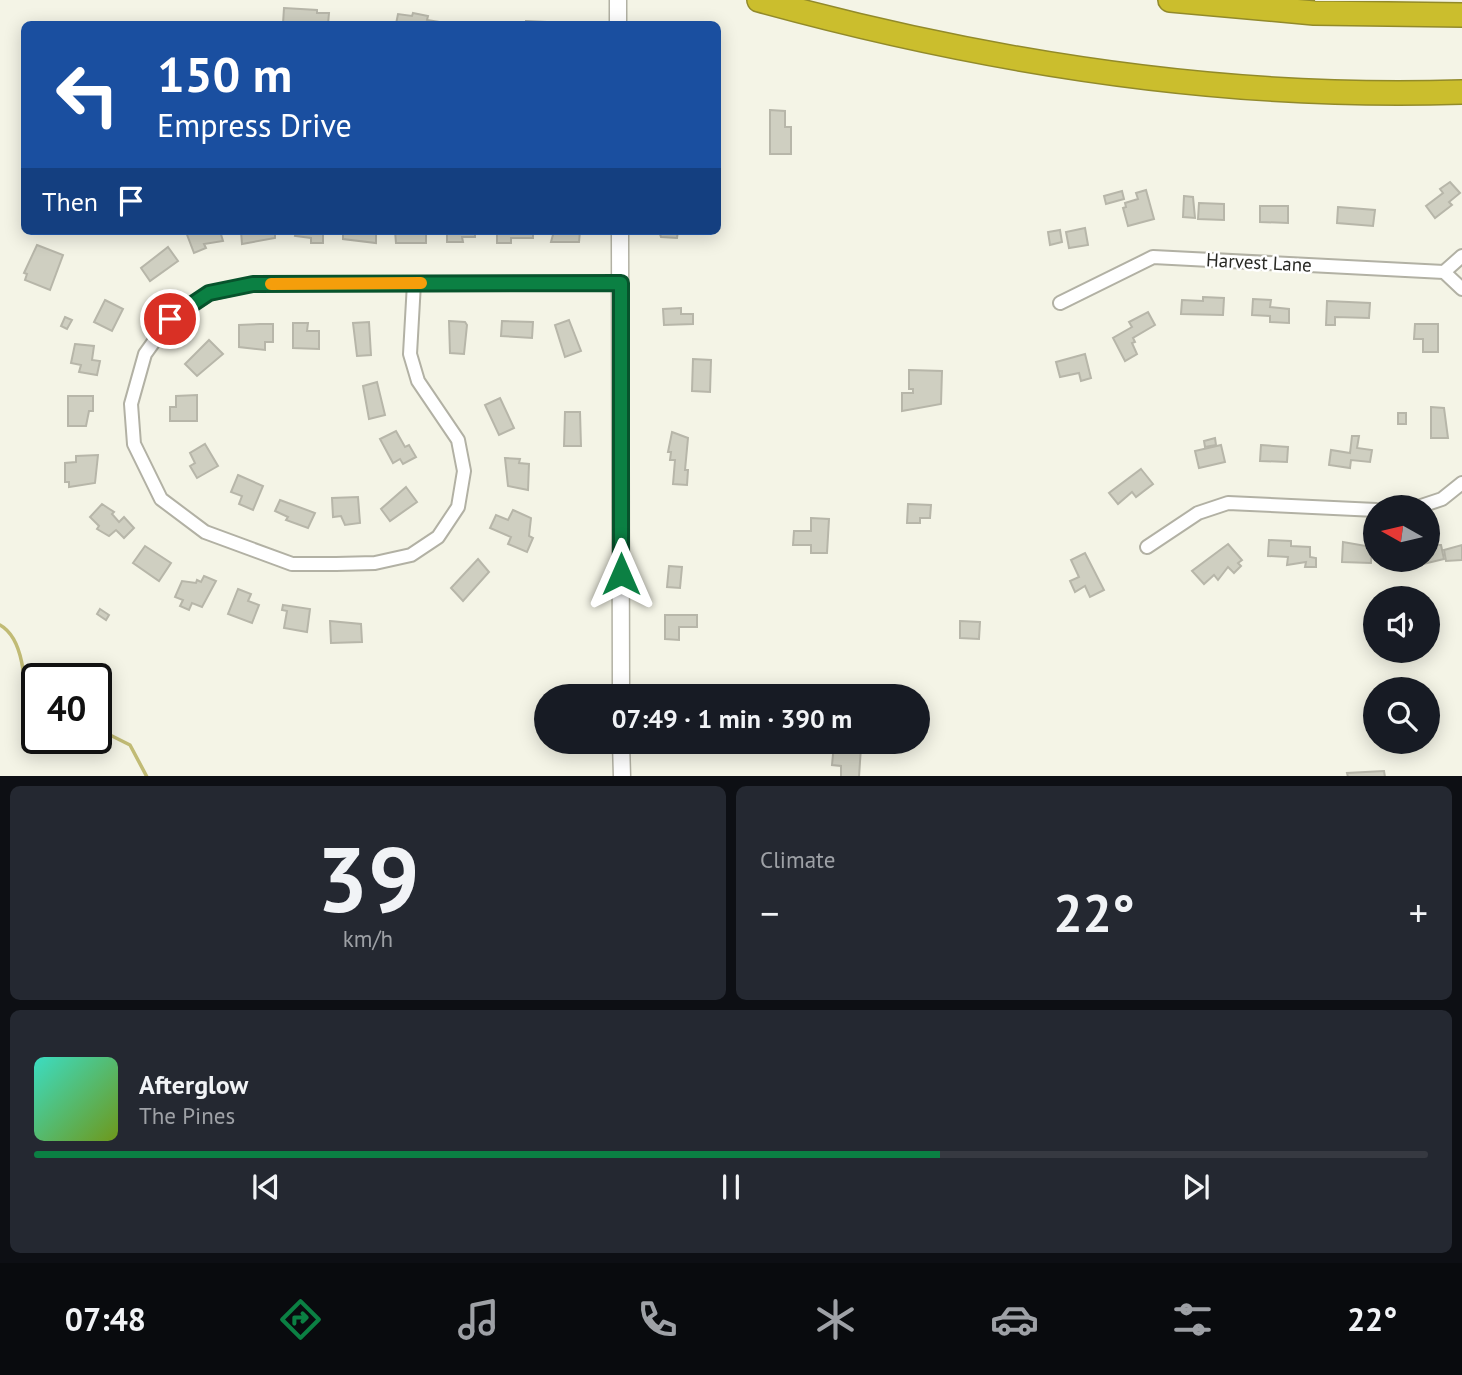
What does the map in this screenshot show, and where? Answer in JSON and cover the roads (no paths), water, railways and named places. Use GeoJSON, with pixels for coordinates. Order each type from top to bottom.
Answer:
{"type":"FeatureCollection","features":[{"type":"Feature","properties":{"kind":"highway"},"geometry":{"type":"LineString","coordinates":[[759,0],[961,50],[1101,73],[1242,87],[1462,92]]}},
{"type":"Feature","properties":{"kind":"highway"},"geometry":{"type":"LineString","coordinates":[[1170,0],[1314,13],[1462,15]]}},
{"type":"Feature","properties":{"kind":"street"},"geometry":{"type":"LineString","coordinates":[[618,0],[618,21]]}},
{"type":"Feature","properties":{"kind":"street"},"geometry":{"type":"LineString","coordinates":[[620,235],[621,684]]}},
{"type":"Feature","properties":{"kind":"street"},"geometry":{"type":"LineString","coordinates":[[1462,256],[1444,272],[1462,289]]}},
{"type":"Feature","properties":{"kind":"street","name":"Harvest Lane"},"geometry":{"type":"LineString","coordinates":[[1059,303],[1153,257],[1444,272]]}},
{"type":"Feature","properties":{"kind":"street"},"geometry":{"type":"LineString","coordinates":[[414,283],[410,354],[418,380],[457,440],[464,471],[458,507],[438,537],[411,555],[375,563],[292,564],[205,532],[161,499],[134,444],[131,404],[145,354],[170,319],[209,293],[253,284],[414,283],[621,283]]}},
{"type":"Feature","properties":{"kind":"street"},"geometry":{"type":"LineString","coordinates":[[1440,500],[1462,483]]}},
{"type":"Feature","properties":{"kind":"street"},"geometry":{"type":"LineString","coordinates":[[1147,547],[1198,513],[1228,503],[1363,509]]}},
{"type":"Feature","properties":{"kind":"street"},"geometry":{"type":"LineString","coordinates":[[621,754],[621,776]]}},
{"type":"Feature","properties":{"kind":"waterway"},"geometry":{"type":"LineString","coordinates":[[0,625],[9,632],[15,642],[22,663]]}},
{"type":"Feature","properties":{"kind":"waterway"},"geometry":{"type":"LineString","coordinates":[[112,736],[130,745],[146,776]]}}]}
